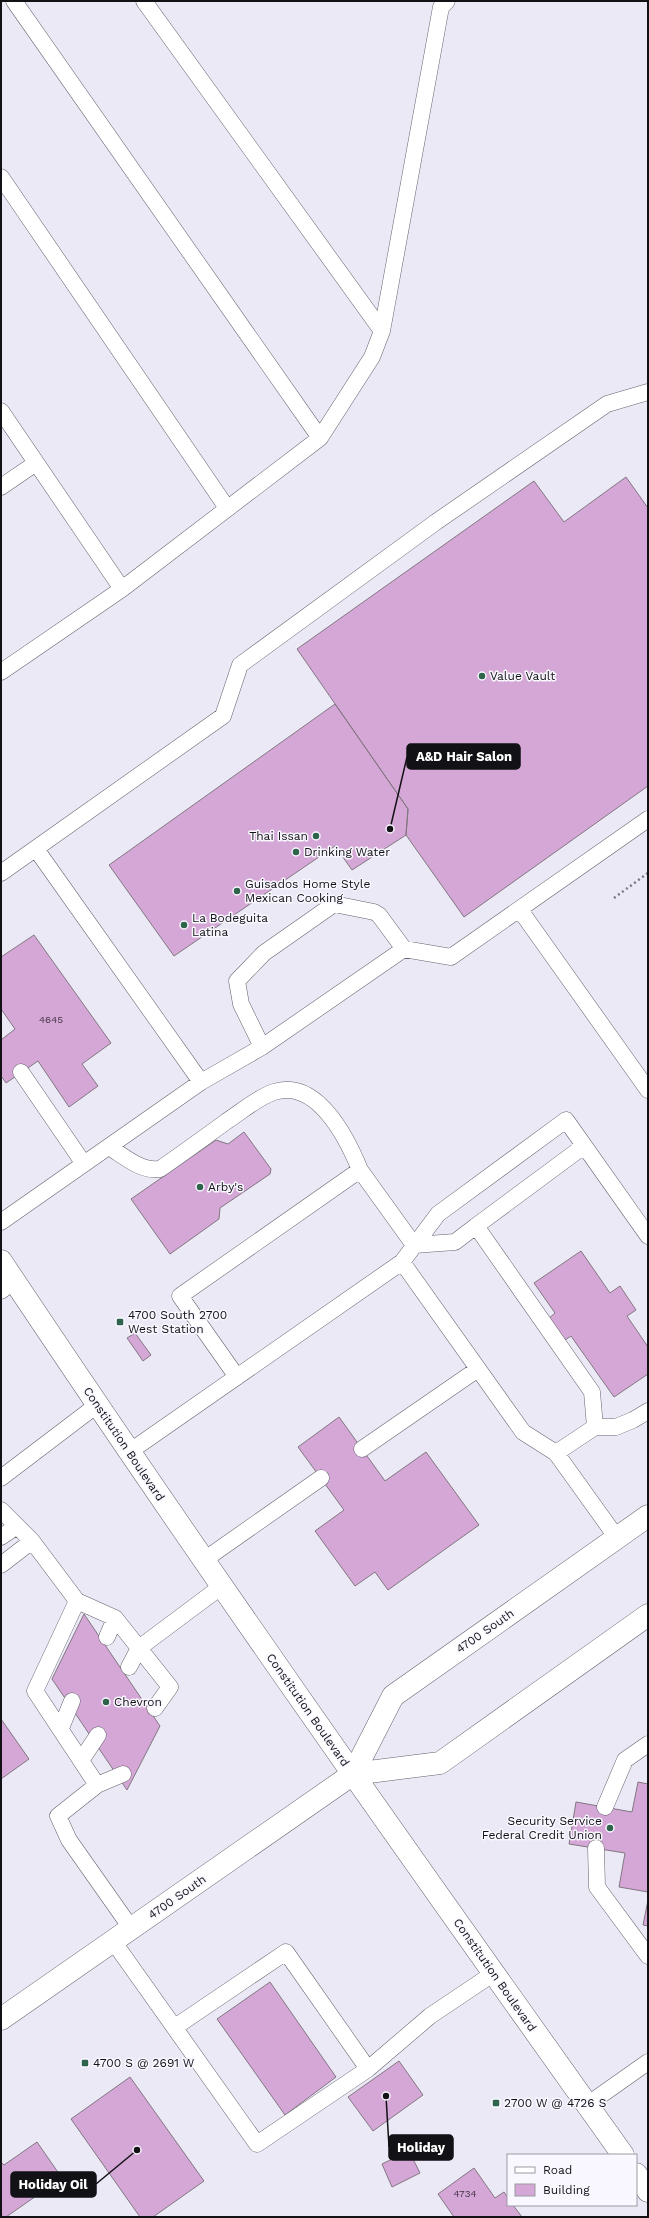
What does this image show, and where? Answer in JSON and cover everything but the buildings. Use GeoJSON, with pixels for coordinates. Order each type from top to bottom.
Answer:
{"type":"FeatureCollection","features":[{"type":"Feature","properties":{"kind":"main road","name":"Constitution Boulevard"},"geometry":{"type":"LineString","coordinates":[[1,1261],[8,1286],[97,1405],[353,1774],[621,2154]]}},
{"type":"Feature","properties":{"kind":"main road","name":"4700 South"},"geometry":{"type":"LineString","coordinates":[[353,1774],[393,1696],[648,1516]]}},
{"type":"Feature","properties":{"kind":"main road","name":"4700 South"},"geometry":{"type":"LineString","coordinates":[[1,2019],[353,1774],[440,1762],[648,1615]]}},
{"type":"Feature","properties":{"kind":"main road"},"geometry":{"type":"LineString","coordinates":[[637,2175],[648,2191]]}},
{"type":"Feature","properties":{"kind":"lane"},"geometry":{"type":"LineString","coordinates":[[14,1],[320,438]]}},
{"type":"Feature","properties":{"kind":"lane"},"geometry":{"type":"LineString","coordinates":[[144,1],[382,331]]}},
{"type":"Feature","properties":{"kind":"lane"},"geometry":{"type":"LineString","coordinates":[[1,672],[122,589],[320,438],[372,357],[382,331],[441,7],[447,1]]}},
{"type":"Feature","properties":{"kind":"lane"},"geometry":{"type":"LineString","coordinates":[[1,177],[227,508]]}},
{"type":"Feature","properties":{"kind":"lane"},"geometry":{"type":"LineString","coordinates":[[1,873],[223,716],[240,666],[436,522],[607,404],[648,392]]}},
{"type":"Feature","properties":{"kind":"lane"},"geometry":{"type":"LineString","coordinates":[[1,411],[122,589]]}},
{"type":"Feature","properties":{"kind":"lane"},"geometry":{"type":"LineString","coordinates":[[1,487],[36,463]]}},
{"type":"Feature","properties":{"kind":"lane"},"geometry":{"type":"LineString","coordinates":[[262,1047],[241,1004],[237,981],[264,954],[334,904],[374,912],[379,916],[404,949],[451,957],[520,910],[648,818]]}},
{"type":"Feature","properties":{"kind":"lane"},"geometry":{"type":"LineString","coordinates":[[36,849],[201,1082]]}},
{"type":"Feature","properties":{"kind":"lane"},"geometry":{"type":"LineString","coordinates":[[520,910],[648,1090]]}},
{"type":"Feature","properties":{"kind":"lane"},"geometry":{"type":"LineString","coordinates":[[1,1222],[201,1082],[262,1047],[404,949]]}},
{"type":"Feature","properties":{"kind":"lane"},"geometry":{"type":"LineString","coordinates":[[21,1072],[84,1164]]}},
{"type":"Feature","properties":{"kind":"lane"},"geometry":{"type":"LineString","coordinates":[[109,1147],[140,1166],[153,1170],[160,1169],[243,1110],[273,1092],[293,1090],[312,1098],[326,1110],[352,1149],[360,1170],[414,1245]]}},
{"type":"Feature","properties":{"kind":"lane"},"geometry":{"type":"LineString","coordinates":[[130,1452],[402,1262],[438,1214],[566,1120],[648,1236]]}},
{"type":"Feature","properties":{"kind":"lane"},"geometry":{"type":"LineString","coordinates":[[414,1245],[455,1242],[584,1146]]}},
{"type":"Feature","properties":{"kind":"lane"},"geometry":{"type":"LineString","coordinates":[[237,1377],[180,1296],[360,1170]]}},
{"type":"Feature","properties":{"kind":"lane"},"geometry":{"type":"LineString","coordinates":[[476,1226],[592,1392],[594,1427]]}},
{"type":"Feature","properties":{"kind":"lane"},"geometry":{"type":"LineString","coordinates":[[402,1262],[523,1432],[556,1453],[617,1538]]}},
{"type":"Feature","properties":{"kind":"lane"},"geometry":{"type":"LineString","coordinates":[[362,1449],[478,1369]]}},
{"type":"Feature","properties":{"kind":"lane"},"geometry":{"type":"LineString","coordinates":[[1,1478],[97,1405]]}},
{"type":"Feature","properties":{"kind":"lane"},"geometry":{"type":"LineString","coordinates":[[556,1453],[594,1427],[616,1427],[634,1420],[648,1411]]}},
{"type":"Feature","properties":{"kind":"lane"},"geometry":{"type":"LineString","coordinates":[[204,1560],[321,1478]]}},
{"type":"Feature","properties":{"kind":"lane"},"geometry":{"type":"LineString","coordinates":[[1,1510],[32,1541],[77,1601],[115,1618],[170,1687],[155,1708]]}},
{"type":"Feature","properties":{"kind":"lane"},"geometry":{"type":"LineString","coordinates":[[1,1537],[17,1526]]}},
{"type":"Feature","properties":{"kind":"lane"},"geometry":{"type":"LineString","coordinates":[[1,1565],[32,1541]]}},
{"type":"Feature","properties":{"kind":"lane"},"geometry":{"type":"LineString","coordinates":[[130,1667],[139,1648],[222,1586]]}},
{"type":"Feature","properties":{"kind":"lane"},"geometry":{"type":"LineString","coordinates":[[77,1601],[35,1691],[82,1759],[97,1785]]}},
{"type":"Feature","properties":{"kind":"lane"},"geometry":{"type":"LineString","coordinates":[[107,1638],[115,1618]]}},
{"type":"Feature","properties":{"kind":"lane"},"geometry":{"type":"LineString","coordinates":[[61,1728],[72,1701]]}},
{"type":"Feature","properties":{"kind":"lane"},"geometry":{"type":"LineString","coordinates":[[82,1759],[98,1735]]}},
{"type":"Feature","properties":{"kind":"lane"},"geometry":{"type":"LineString","coordinates":[[605,1807],[625,1760],[648,1744]]}},
{"type":"Feature","properties":{"kind":"lane"},"geometry":{"type":"LineString","coordinates":[[123,1774],[97,1785],[58,1816],[69,1840],[131,1928]]}},
{"type":"Feature","properties":{"kind":"lane"},"geometry":{"type":"LineString","coordinates":[[596,1848],[597,1887],[648,1956]]}},
{"type":"Feature","properties":{"kind":"lane"},"geometry":{"type":"LineString","coordinates":[[113,1941],[257,2144],[368,2069],[430,2016],[494,1973]]}},
{"type":"Feature","properties":{"kind":"lane"},"geometry":{"type":"LineString","coordinates":[[175,2027],[286,1952],[368,2069]]}},
{"type":"Feature","properties":{"kind":"lane"},"geometry":{"type":"LineString","coordinates":[[587,2105],[648,2062]]}},
{"type":"Feature","properties":{"kind":"path"},"geometry":{"type":"LineString","coordinates":[[614,898],[648,873]]}},
{"type":"Feature","properties":{"kind":"place","name":"Value Vault"},"geometry":{"type":"Point","coordinates":[482,676]}},
{"type":"Feature","properties":{"kind":"place","name":"A&D Hair Salon"},"geometry":{"type":"Point","coordinates":[390,829]}},
{"type":"Feature","properties":{"kind":"place","name":"Thai Issan"},"geometry":{"type":"Point","coordinates":[316,836]}},
{"type":"Feature","properties":{"kind":"place","name":"Drinking Water"},"geometry":{"type":"Point","coordinates":[296,852]}},
{"type":"Feature","properties":{"kind":"place","name":"Guisados Home Style Mexican Cooking"},"geometry":{"type":"Point","coordinates":[237,891]}},
{"type":"Feature","properties":{"kind":"place","name":"La Bodeguita Latina"},"geometry":{"type":"Point","coordinates":[184,925]}},
{"type":"Feature","properties":{"kind":"place","name":"Arby's"},"geometry":{"type":"Point","coordinates":[200,1187]}},
{"type":"Feature","properties":{"kind":"place","name":"4700 South 2700 West Station"},"geometry":{"type":"Point","coordinates":[120,1322]}},
{"type":"Feature","properties":{"kind":"place","name":"Chevron"},"geometry":{"type":"Point","coordinates":[106,1702]}},
{"type":"Feature","properties":{"kind":"place","name":"Security Service Federal Credit Union"},"geometry":{"type":"Point","coordinates":[610,1828]}},
{"type":"Feature","properties":{"kind":"place","name":"4700 S @ 2691 W"},"geometry":{"type":"Point","coordinates":[85,2063]}},
{"type":"Feature","properties":{"kind":"place","name":"Holiday"},"geometry":{"type":"Point","coordinates":[386,2096]}},
{"type":"Feature","properties":{"kind":"place","name":"2700 W @ 4726 S"},"geometry":{"type":"Point","coordinates":[496,2103]}},
{"type":"Feature","properties":{"kind":"place","name":"Holiday Oil"},"geometry":{"type":"Point","coordinates":[137,2150]}}]}
